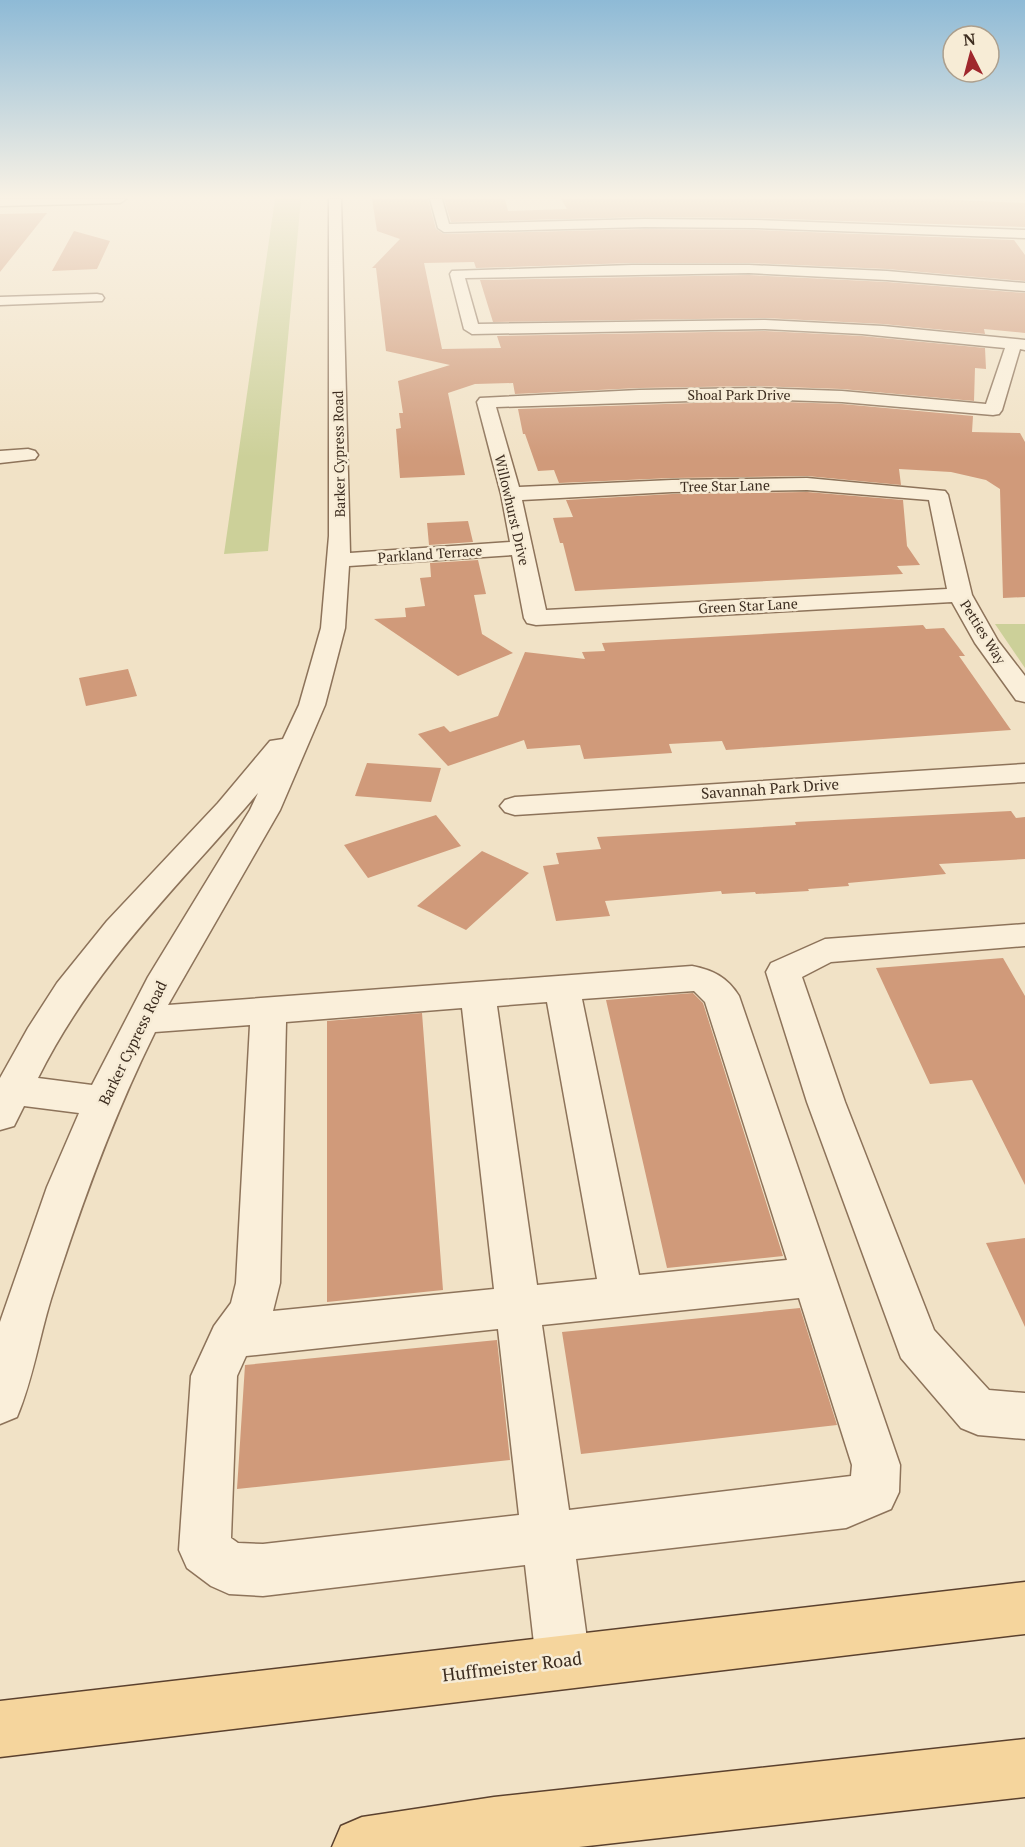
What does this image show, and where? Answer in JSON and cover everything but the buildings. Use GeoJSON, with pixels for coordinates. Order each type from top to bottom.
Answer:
{"type":"FeatureCollection","features":[{"type":"Feature","properties":{"kind":"main road","name":"Huffmeister Road"},"geometry":{"type":"LineString","coordinates":[[0,1729],[1025,1608]]}},
{"type":"Feature","properties":{"kind":"main road"},"geometry":{"type":"LineString","coordinates":[[362,1847],[496,1837],[1025,1768]]}},
{"type":"Feature","properties":{"kind":"street","name":"Barker Cypress Road"},"geometry":{"type":"LineString","coordinates":[[0,1401],[28,1302],[67,1187],[104,1101],[160,986],[265,810],[312,705],[333,628],[339,560],[336,285]]}},
{"type":"Feature","properties":{"kind":"street"},"geometry":{"type":"LineString","coordinates":[[460,285],[472,329],[758,325],[861,329],[1020,345]]}},
{"type":"Feature","properties":{"kind":"street"},"geometry":{"type":"LineString","coordinates":[[1006,285],[1025,287]]}},
{"type":"Feature","properties":{"kind":"street"},"geometry":{"type":"LineString","coordinates":[[0,301],[97,298]]}},
{"type":"Feature","properties":{"kind":"street","name":"Shoal Park Drive"},"geometry":{"type":"LineString","coordinates":[[486,402],[684,395],[791,394],[993,410],[1020,345]]}},
{"type":"Feature","properties":{"kind":"street","name":"Willowhurst Drive"},"geometry":{"type":"LineString","coordinates":[[486,402],[511,494],[536,618]]}},
{"type":"Feature","properties":{"kind":"street"},"geometry":{"type":"LineString","coordinates":[[0,457],[28,455]]}},
{"type":"Feature","properties":{"kind":"street","name":"Tree Star Lane"},"geometry":{"type":"LineString","coordinates":[[511,494],[672,486],[807,484],[938,495]]}},
{"type":"Feature","properties":{"kind":"street","name":"Petties Way"},"geometry":{"type":"LineString","coordinates":[[938,495],[960,595],[987,643],[1025,694]]}},
{"type":"Feature","properties":{"kind":"street","name":"Parkland Terrace"},"geometry":{"type":"LineString","coordinates":[[339,560],[522,548]]}},
{"type":"Feature","properties":{"kind":"street","name":"Green Star Lane"},"geometry":{"type":"LineString","coordinates":[[536,618],[960,595]]}},
{"type":"Feature","properties":{"kind":"street","name":"Barker Cypress Road"},"geometry":{"type":"LineString","coordinates":[[6,1103],[29,1058],[69,993],[110,941],[254,780],[312,705]]}},
{"type":"Feature","properties":{"kind":"street","name":"Savannah Park Drive"},"geometry":{"type":"LineString","coordinates":[[515,806],[1025,773]]}},
{"type":"Feature","properties":{"kind":"street"},"geometry":{"type":"LineString","coordinates":[[1025,935],[825,951],[783,972],[826,1102],[917,1343],[978,1412],[1025,1416]]}},
{"type":"Feature","properties":{"kind":"street"},"geometry":{"type":"LineString","coordinates":[[144,1020],[269,1010],[692,978],[705,981],[721,996],[814,1277],[876,1465],[874,1492],[846,1503],[263,1570],[229,1568],[205,1550],[214,1376],[234,1336],[251,1312],[258,1283],[269,1010]]}},
{"type":"Feature","properties":{"kind":"street"},"geometry":{"type":"LineString","coordinates":[[562,988],[622,1296]]}},
{"type":"Feature","properties":{"kind":"street"},"geometry":{"type":"LineString","coordinates":[[478,994],[563,1661]]}},
{"type":"Feature","properties":{"kind":"street"},"geometry":{"type":"LineString","coordinates":[[6,1103],[104,1101]]}},
{"type":"Feature","properties":{"kind":"street"},"geometry":{"type":"LineString","coordinates":[[234,1336],[814,1277]]}},
{"type":"Feature","properties":{"kind":"green space"},"geometry":{"type":"Polygon","coordinates":[[[263,285],[293,285],[268,551],[224,554],[263,285]]]}},
{"type":"Feature","properties":{"kind":"green space"},"geometry":{"type":"Polygon","coordinates":[[[995,624],[1025,624],[1025,668],[995,624]]]}}]}
